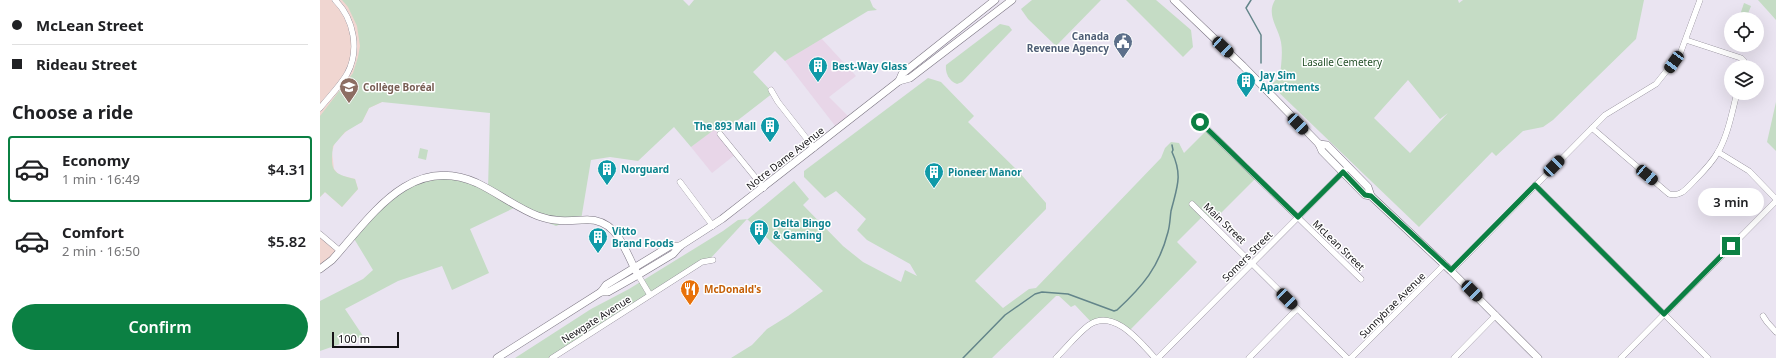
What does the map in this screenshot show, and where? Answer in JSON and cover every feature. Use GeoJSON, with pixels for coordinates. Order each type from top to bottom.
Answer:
{"type":"FeatureCollection","features":[{"type":"Feature","properties":{"kind":"main road","name":"Notre Dame Avenue"},"geometry":{"type":"LineString","coordinates":[[899,81],[902,74],[995,0]]}},
{"type":"Feature","properties":{"kind":"main road","name":"Notre Dame Avenue"},"geometry":{"type":"LineString","coordinates":[[600,292],[608,292],[638,275],[673,254],[680,246],[713,226],[764,188],[899,81],[910,78],[1012,0]]}},
{"type":"Feature","properties":{"kind":"main road"},"geometry":{"type":"LineString","coordinates":[[1174,0],[1243,66],[1319,144],[1322,151],[1365,195],[1371,196]]}},
{"type":"Feature","properties":{"kind":"main road"},"geometry":{"type":"LineString","coordinates":[[1319,144],[1326,145],[1368,187],[1371,196],[1445,264],[1538,358]]}},
{"type":"Feature","properties":{"kind":"main road"},"geometry":{"type":"LineString","coordinates":[[320,269],[328,264],[388,198],[400,188],[419,180],[443,176],[454,176],[478,184],[521,208],[550,220],[557,222],[590,219],[604,222],[618,236],[638,275]]}},
{"type":"Feature","properties":{"kind":"main road","name":"Notre Dame Avenue"},"geometry":{"type":"LineString","coordinates":[[497,358],[600,292],[606,285],[670,246],[680,246]]}},
{"type":"Feature","properties":{"kind":"street"},"geometry":{"type":"LineString","coordinates":[[320,108],[344,78],[351,65],[354,51],[353,35],[349,20],[335,0]]}},
{"type":"Feature","properties":{"kind":"street"},"geometry":{"type":"LineString","coordinates":[[1451,270],[1605,115],[1656,84],[1680,54],[1700,0]]}},
{"type":"Feature","properties":{"kind":"street"},"geometry":{"type":"LineString","coordinates":[[1686,40],[1741,58],[1743,60]]}},
{"type":"Feature","properties":{"kind":"street"},"geometry":{"type":"LineString","coordinates":[[771,90],[778,102],[814,148]]}},
{"type":"Feature","properties":{"kind":"street"},"geometry":{"type":"LineString","coordinates":[[1592,128],[1669,194],[1676,196],[1688,188],[1704,171],[1718,152],[1727,129],[1734,100]]}},
{"type":"Feature","properties":{"kind":"street","name":"McLean Street"},"geometry":{"type":"LineString","coordinates":[[1200,122],[1361,279]]}},
{"type":"Feature","properties":{"kind":"street"},"geometry":{"type":"LineString","coordinates":[[720,134],[764,188]]}},
{"type":"Feature","properties":{"kind":"street"},"geometry":{"type":"LineString","coordinates":[[1621,358],[1776,200],[1749,171],[1718,152]]}},
{"type":"Feature","properties":{"kind":"street","name":"Somers Street"},"geometry":{"type":"LineString","coordinates":[[1158,358],[1348,167]]}},
{"type":"Feature","properties":{"kind":"street"},"geometry":{"type":"LineString","coordinates":[[680,182],[713,226]]}},
{"type":"Feature","properties":{"kind":"street"},"geometry":{"type":"LineString","coordinates":[[1535,185],[1708,358]]}},
{"type":"Feature","properties":{"kind":"street","name":"Main Street"},"geometry":{"type":"LineString","coordinates":[[1192,204],[1347,358]]}},
{"type":"Feature","properties":{"kind":"street"},"geometry":{"type":"LineString","coordinates":[[320,234],[340,251]]}},
{"type":"Feature","properties":{"kind":"street","name":"Newgate Avenue"},"geometry":{"type":"LineString","coordinates":[[552,358],[702,262],[714,260]]}},
{"type":"Feature","properties":{"kind":"street","name":"Sunnybrae Avenue"},"geometry":{"type":"LineString","coordinates":[[1351,358],[1445,264]]}},
{"type":"Feature","properties":{"kind":"street"},"geometry":{"type":"LineString","coordinates":[[638,275],[650,296]]}},
{"type":"Feature","properties":{"kind":"street"},"geometry":{"type":"LineString","coordinates":[[1249,358],[1297,309]]}},
{"type":"Feature","properties":{"kind":"street"},"geometry":{"type":"LineString","coordinates":[[1454,358],[1496,315]]}},
{"type":"Feature","properties":{"kind":"street"},"geometry":{"type":"LineString","coordinates":[[1763,316],[1766,322],[1776,332]]}},
{"type":"Feature","properties":{"kind":"street"},"geometry":{"type":"LineString","coordinates":[[1056,358],[1090,325],[1101,321],[1114,323],[1127,330],[1155,358]]}},
{"type":"Feature","properties":{"kind":"shaded area","name":"Collège Boréal"},"geometry":{"type":"Polygon","coordinates":[[[320,0],[480,0],[382,102],[369,108],[362,122],[351,127],[335,142],[332,152],[334,169],[339,175],[355,179],[358,189],[342,207],[325,192],[320,197],[320,0]]]}},
{"type":"Feature","properties":{"kind":"shaded area"},"geometry":{"type":"Polygon","coordinates":[[[821,38],[856,76],[829,97],[849,117],[836,127],[785,61],[821,38]]]}},
{"type":"Feature","properties":{"kind":"shaded area"},"geometry":{"type":"Polygon","coordinates":[[[715,128],[736,154],[712,173],[691,147],[715,128]]]}},
{"type":"Feature","properties":{"kind":"shaded area"},"geometry":{"type":"Polygon","coordinates":[[[320,234],[340,252],[320,269],[320,234]]]}},
{"type":"Feature","properties":{"kind":"green space"},"geometry":{"type":"Polygon","coordinates":[[[342,0],[683,0],[689,6],[694,0],[870,0],[873,7],[877,10],[868,11],[785,61],[775,51],[753,72],[773,93],[720,134],[715,129],[691,147],[674,127],[638,161],[610,157],[591,160],[581,220],[566,222],[556,226],[514,208],[470,229],[489,273],[452,290],[442,266],[398,281],[345,309],[363,336],[320,351],[320,301],[363,279],[373,270],[353,237],[401,188],[443,176],[488,189],[490,113],[382,102],[369,108],[362,122],[345,132],[333,146],[332,161],[334,170],[341,175],[355,179],[358,189],[342,207],[325,192],[320,197],[320,116],[353,73],[360,46],[357,26],[348,7],[342,0]]]}},
{"type":"Feature","properties":{"kind":"green space"},"geometry":{"type":"Polygon","coordinates":[[[1032,0],[1101,0],[1056,46],[1028,19],[1021,9],[1032,0]]]}},
{"type":"Feature","properties":{"kind":"green space"},"geometry":{"type":"Polygon","coordinates":[[[1126,0],[1156,0],[1191,30],[1193,47],[1183,57],[1126,0]]]}},
{"type":"Feature","properties":{"kind":"green space","name":"Lasalle Cemetery"},"geometry":{"type":"Polygon","coordinates":[[[1275,0],[1458,0],[1459,3],[1463,0],[1644,0],[1636,39],[1553,120],[1543,127],[1523,131],[1496,156],[1492,152],[1419,227],[1271,85],[1280,76],[1282,55],[1280,37],[1272,16],[1275,0]],[[1408,80],[1374,118],[1410,153],[1448,113],[1440,119],[1408,80]]]}},
{"type":"Feature","properties":{"kind":"green space"},"geometry":{"type":"Polygon","coordinates":[[[1758,0],[1776,0],[1776,20],[1758,0]]]}},
{"type":"Feature","properties":{"kind":"green space"},"geometry":{"type":"Polygon","coordinates":[[[1744,3],[1751,6],[1749,12],[1741,12],[1744,3]]]}},
{"type":"Feature","properties":{"kind":"green space"},"geometry":{"type":"Polygon","coordinates":[[[1000,24],[1009,26],[1012,30],[962,82],[957,84],[952,81],[947,74],[946,65],[1000,24]]]}},
{"type":"Feature","properties":{"kind":"green space"},"geometry":{"type":"Polygon","coordinates":[[[928,78],[941,82],[974,116],[968,122],[1019,172],[1046,203],[1046,209],[975,281],[1003,308],[1029,289],[1036,288],[1161,158],[1165,148],[1171,142],[1179,143],[1184,153],[1208,129],[1257,177],[1211,223],[1203,216],[1177,242],[1197,262],[1129,331],[1114,322],[1092,323],[1075,305],[1071,307],[1059,296],[1056,296],[992,358],[731,358],[752,345],[767,329],[823,291],[747,219],[794,181],[809,199],[803,205],[843,246],[863,262],[901,282],[905,270],[917,276],[910,264],[867,240],[857,230],[866,219],[836,191],[825,198],[804,177],[804,171],[928,78]]]}},
{"type":"Feature","properties":{"kind":"green space"},"geometry":{"type":"Polygon","coordinates":[[[1776,102],[1776,151],[1767,142],[1776,102]]]}},
{"type":"Feature","properties":{"kind":"green space"},"geometry":{"type":"Polygon","coordinates":[[[420,148],[428,150],[426,160],[418,158],[420,148]]]}},
{"type":"Feature","properties":{"kind":"green space"},"geometry":{"type":"Polygon","coordinates":[[[747,219],[709,260],[551,358],[515,358],[591,309],[629,289],[723,231],[738,220],[747,219]]]}},
{"type":"Feature","properties":{"kind":"waterway"},"geometry":{"type":"LineString","coordinates":[[1251,0],[1246,8],[1261,35],[1261,63]]}},
{"type":"Feature","properties":{"kind":"waterway"},"geometry":{"type":"LineString","coordinates":[[963,358],[1005,315],[1035,294],[1042,292],[1068,294],[1114,311],[1135,293],[1155,266],[1168,232],[1178,182],[1177,168],[1172,152],[1172,145]]}},
{"type":"Feature","properties":{"kind":"place","name":"Canada Revenue Agency"},"geometry":{"type":"Point","coordinates":[1123,59]}},
{"type":"Feature","properties":{"kind":"place","name":"Best-Way Glass"},"geometry":{"type":"Point","coordinates":[818,83]}},
{"type":"Feature","properties":{"kind":"place","name":"Jay Sim Apartments"},"geometry":{"type":"Point","coordinates":[1246,98]}},
{"type":"Feature","properties":{"kind":"place","name":"Collège Boréal"},"geometry":{"type":"Point","coordinates":[349,104]}},
{"type":"Feature","properties":{"kind":"place","name":"The 893 Mall"},"geometry":{"type":"Point","coordinates":[770,143]}},
{"type":"Feature","properties":{"kind":"place","name":"Norguard"},"geometry":{"type":"Point","coordinates":[607,186]}},
{"type":"Feature","properties":{"kind":"place","name":"Pioneer Manor"},"geometry":{"type":"Point","coordinates":[934,189]}},
{"type":"Feature","properties":{"kind":"place","name":"Delta Bingo & Gaming"},"geometry":{"type":"Point","coordinates":[759,246]}},
{"type":"Feature","properties":{"kind":"place","name":"Vitto Brand Foods"},"geometry":{"type":"Point","coordinates":[598,254]}},
{"type":"Feature","properties":{"kind":"place","name":"McDonald's"},"geometry":{"type":"Point","coordinates":[690,306]}},
{"type":"Feature","properties":{"kind":"route"},"geometry":{"type":"LineString","coordinates":[[1200,122],[1298,217],[1343,172],[1365,195],[1371,196],[1451,270],[1535,185],[1664,314],[1731,246]]}}]}
